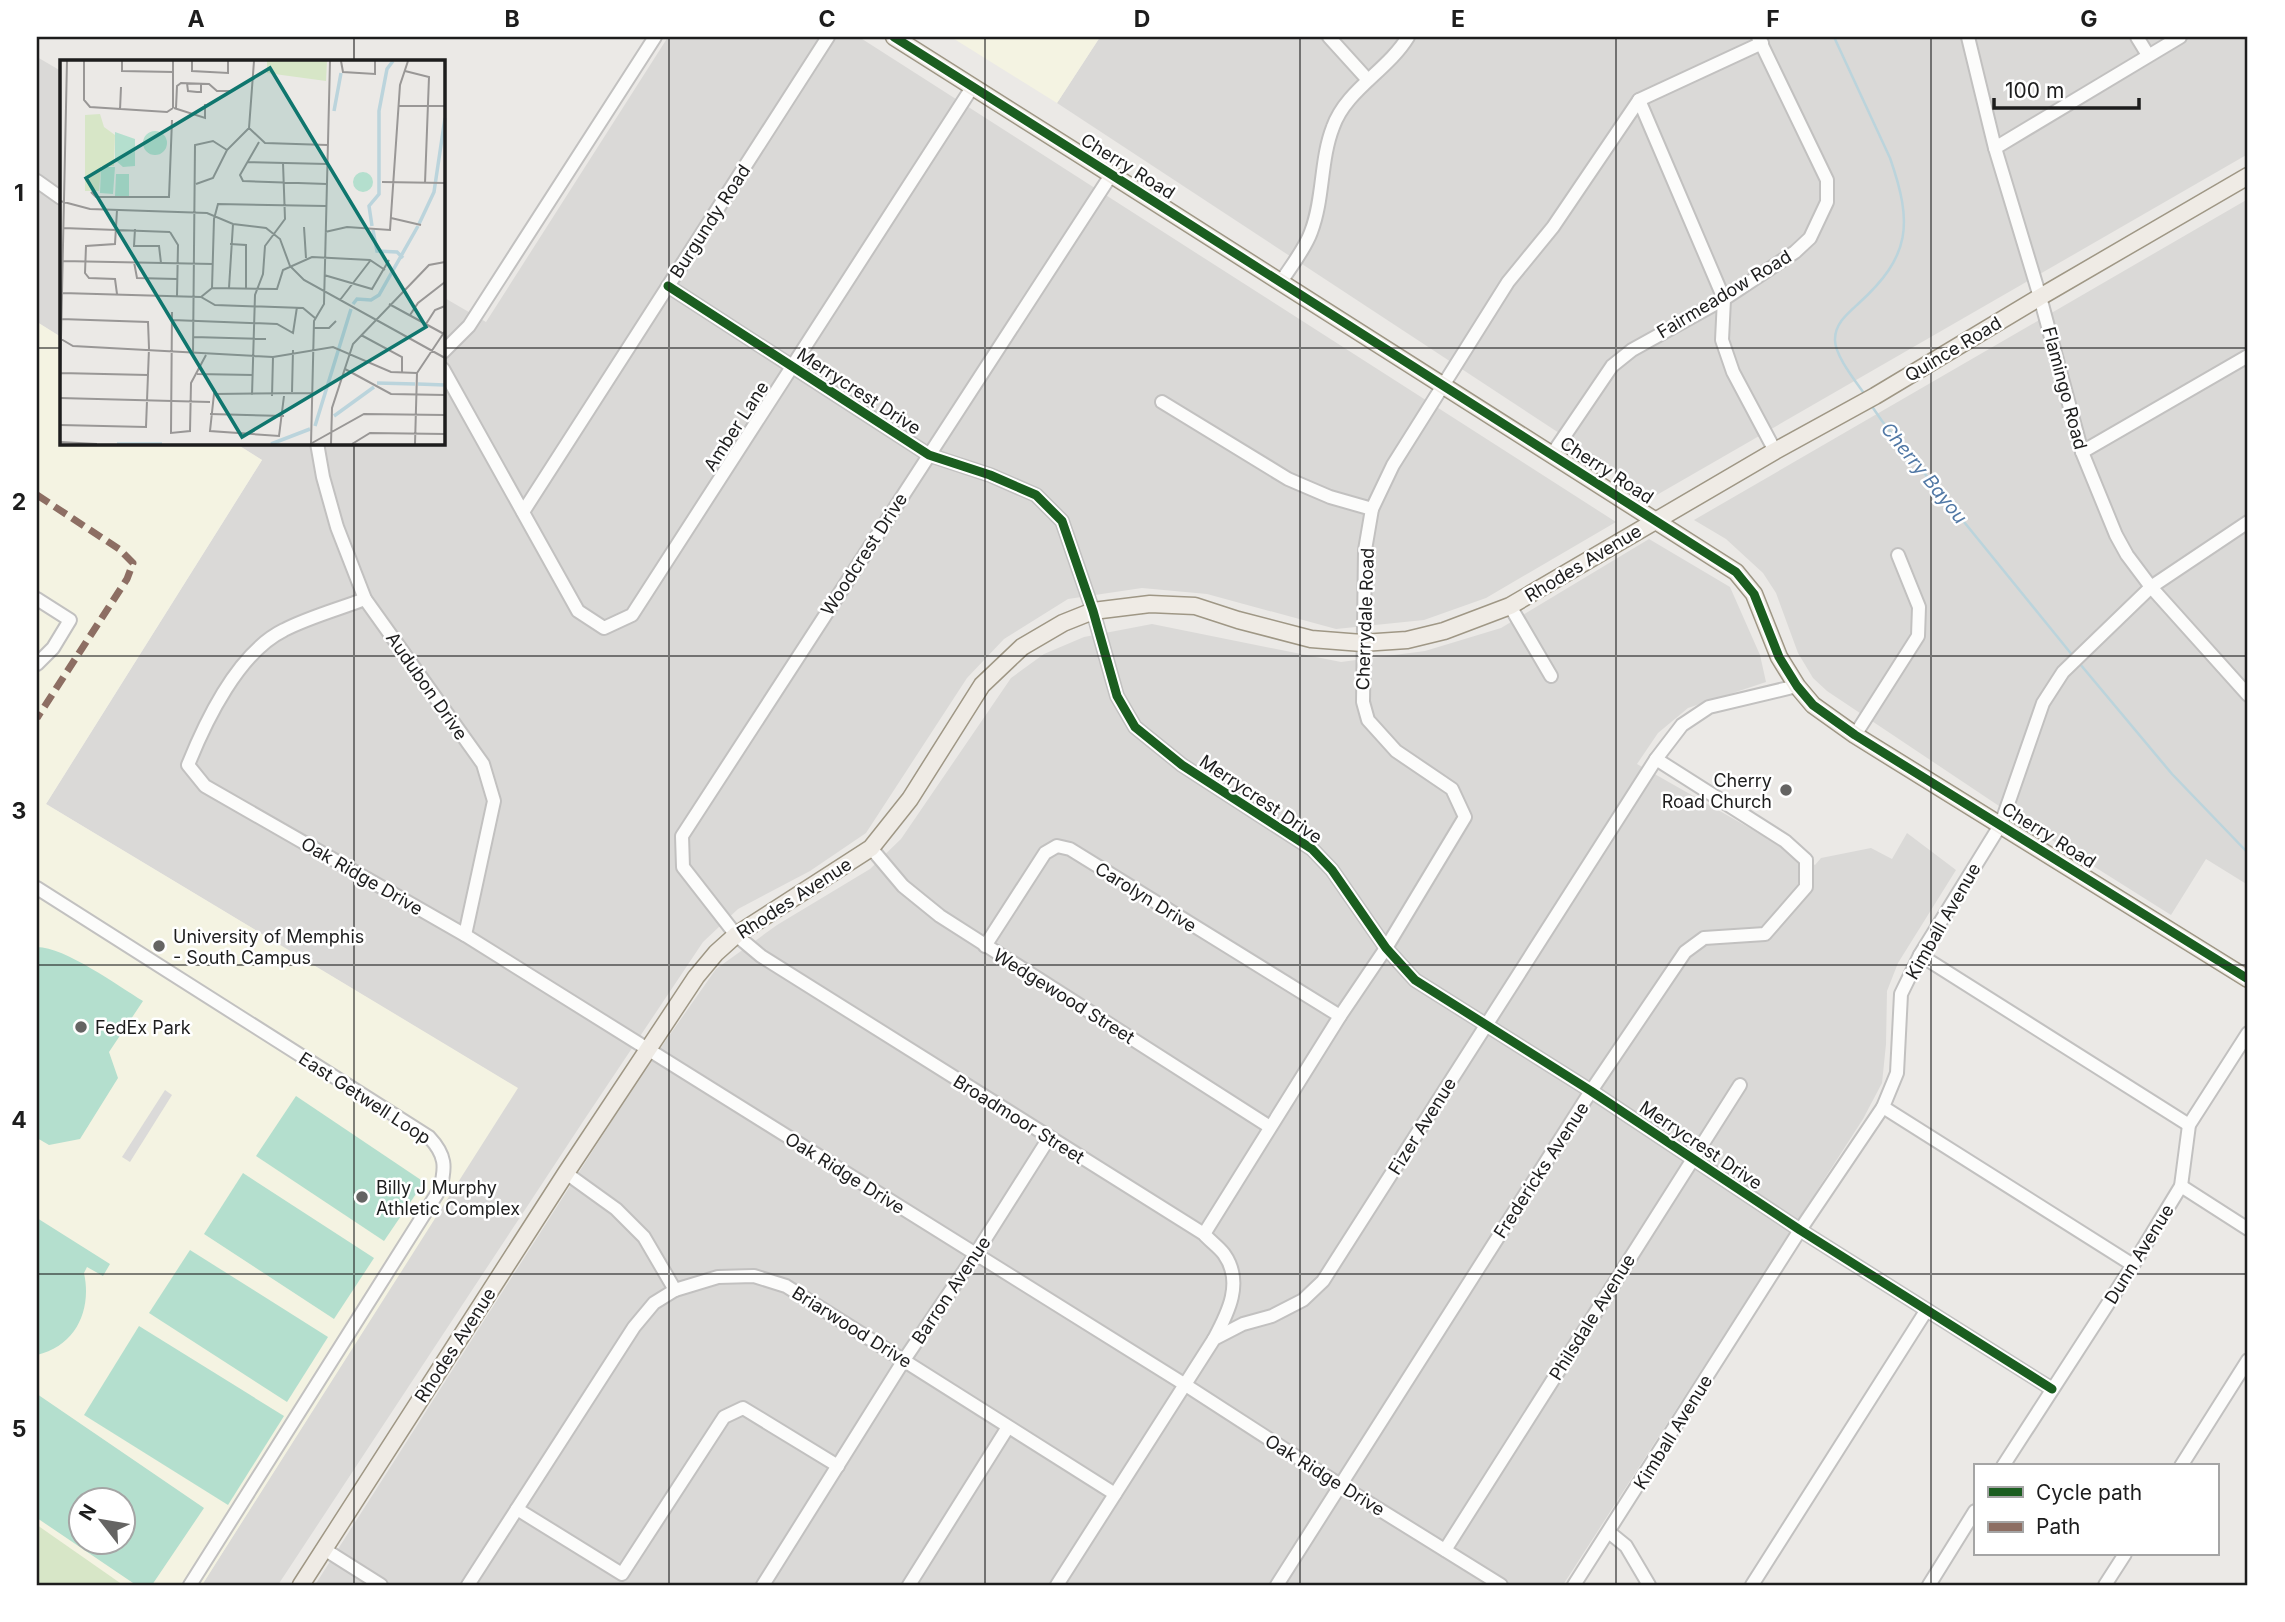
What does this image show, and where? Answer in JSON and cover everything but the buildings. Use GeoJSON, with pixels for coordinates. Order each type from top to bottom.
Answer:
{"type":"FeatureCollection","features":[{"type":"Feature","properties":{"kind":"main road","name":"Cherry Road"},"geometry":{"type":"LineString","coordinates":[[894,37],[1443,383],[1736,572],[1754,594],[1779,657],[1813,705],[1855,735],[2248,979]]}},
{"type":"Feature","properties":{"kind":"main road","name":"Quince Road"},"geometry":{"type":"LineString","coordinates":[[1656,520],[1868,400],[2248,176]]}},
{"type":"Feature","properties":{"kind":"main road","name":"Rhodes Avenue"},"geometry":{"type":"LineString","coordinates":[[301,1585],[565,1173],[696,977],[736,935],[871,848],[910,799],[982,685],[1022,647],[1063,623],[1093,611],[1150,604],[1195,606],[1311,639],[1363,643],[1406,640],[1444,631],[1510,606],[1656,520]]}},
{"type":"Feature","properties":{"kind":"street"},"geometry":{"type":"LineString","coordinates":[[444,351],[469,326],[655,37]]}},
{"type":"Feature","properties":{"kind":"street","name":"Burgundy Road"},"geometry":{"type":"LineString","coordinates":[[523,512],[828,37]]}},
{"type":"Feature","properties":{"kind":"street"},"geometry":{"type":"LineString","coordinates":[[1329,37],[1368,80]]}},
{"type":"Feature","properties":{"kind":"street"},"geometry":{"type":"LineString","coordinates":[[1281,282],[1311,234],[1333,125],[1349,99],[1398,54],[1408,37]]}},
{"type":"Feature","properties":{"kind":"street","name":"Flamingo Road"},"geometry":{"type":"LineString","coordinates":[[1968,37],[1995,148],[2040,297],[2082,452],[2116,535],[2151,587],[2246,689]]}},
{"type":"Feature","properties":{"kind":"street"},"geometry":{"type":"LineString","coordinates":[[2137,37],[2148,55]]}},
{"type":"Feature","properties":{"kind":"street"},"geometry":{"type":"LineString","coordinates":[[1995,148],[2180,37]]}},
{"type":"Feature","properties":{"kind":"street"},"geometry":{"type":"LineString","coordinates":[[1760,40],[1639,100],[1724,299],[1722,340],[1733,372],[1775,451]]}},
{"type":"Feature","properties":{"kind":"street","name":"Fairmeadow Road"},"geometry":{"type":"LineString","coordinates":[[1553,453],[1612,366],[1632,350],[1724,299],[1795,253],[1810,238],[1827,202],[1827,180],[1760,40]]}},
{"type":"Feature","properties":{"kind":"street","name":"Amber Lane"},"geometry":{"type":"LineString","coordinates":[[523,512],[578,611],[604,628],[632,615],[972,86]]}},
{"type":"Feature","properties":{"kind":"street","name":"Cherrydale Road"},"geometry":{"type":"LineString","coordinates":[[1204,1234],[1465,817],[1451,789],[1396,751],[1368,720],[1363,702],[1363,643],[1365,550],[1372,509],[1393,465],[1508,282],[1553,228],[1639,100]]}},
{"type":"Feature","properties":{"kind":"street","name":"Woodcrest Drive"},"geometry":{"type":"LineString","coordinates":[[736,935],[683,867],[682,836],[1111,174]]}},
{"type":"Feature","properties":{"kind":"street"},"geometry":{"type":"LineString","coordinates":[[37,181],[60,197]]}},
{"type":"Feature","properties":{"kind":"street","name":"Merrycrest Drive"},"geometry":{"type":"LineString","coordinates":[[668,286],[929,455],[990,474],[1036,495],[1062,521],[1093,611],[1116,696],[1135,727],[1182,765],[1312,849],[1332,870],[1385,948],[1415,980],[1591,1091],[1926,1311],[2052,1389]]}},
{"type":"Feature","properties":{"kind":"street"},"geometry":{"type":"LineString","coordinates":[[2082,452],[2248,356]]}},
{"type":"Feature","properties":{"kind":"street"},"geometry":{"type":"LineString","coordinates":[[444,371],[523,512]]}},
{"type":"Feature","properties":{"kind":"street"},"geometry":{"type":"LineString","coordinates":[[1162,402],[1288,479],[1330,497],[1372,509]]}},
{"type":"Feature","properties":{"kind":"street","name":"Audubon Drive"},"geometry":{"type":"LineString","coordinates":[[317,444],[323,478],[337,527],[365,599],[483,764],[494,801],[465,935]]}},
{"type":"Feature","properties":{"kind":"street","name":"Kimball Avenue"},"geometry":{"type":"LineString","coordinates":[[1574,1585],[1610,1533],[1800,1230],[1883,1107],[1897,1073],[1900,994],[1920,956],[2001,824],[2043,703],[2063,672],[2151,587],[2248,522]]}},
{"type":"Feature","properties":{"kind":"street"},"geometry":{"type":"LineString","coordinates":[[1855,735],[1918,636],[1919,607],[1898,555]]}},
{"type":"Feature","properties":{"kind":"street"},"geometry":{"type":"LineString","coordinates":[[37,598],[70,620],[53,648],[37,664]]}},
{"type":"Feature","properties":{"kind":"street","name":"Oak Ridge Drive"},"geometry":{"type":"LineString","coordinates":[[365,599],[282,630],[247,657],[202,729],[188,765],[205,786],[465,935],[1501,1585]]}},
{"type":"Feature","properties":{"kind":"street","name":"Rhodes Avenue"},"geometry":{"type":"LineString","coordinates":[[1510,606],[1551,676]]}},
{"type":"Feature","properties":{"kind":"street","name":"Fizer Avenue"},"geometry":{"type":"LineString","coordinates":[[1057,1585],[1214,1339],[1243,1324],[1272,1316],[1303,1300],[1324,1281],[1656,759],[1682,724],[1709,707],[1797,686]]}},
{"type":"Feature","properties":{"kind":"street","name":"Fredericks Avenue"},"geometry":{"type":"LineString","coordinates":[[1277,1585],[1591,1091],[1685,952],[1704,938],[1765,934],[1806,887],[1806,860],[1785,841],[1656,759]]}},
{"type":"Feature","properties":{"kind":"street","name":"Carolyn Drive"},"geometry":{"type":"LineString","coordinates":[[985,946],[1045,853],[1057,846],[1070,849],[1339,1017]]}},
{"type":"Feature","properties":{"kind":"street","name":"Wedgewood Street"},"geometry":{"type":"LineString","coordinates":[[871,848],[903,886],[940,916],[1270,1127]]}},
{"type":"Feature","properties":{"kind":"street","name":"East Getwell Loop"},"geometry":{"type":"LineString","coordinates":[[37,888],[429,1137],[438,1146],[443,1159],[445,1172],[439,1189],[190,1585]]}},
{"type":"Feature","properties":{"kind":"street","name":"Broadmoor Street"},"geometry":{"type":"LineString","coordinates":[[736,935],[761,956],[1204,1234],[1224,1255],[1233,1275],[1230,1309],[1214,1339]]}},
{"type":"Feature","properties":{"kind":"street"},"geometry":{"type":"LineString","coordinates":[[1920,956],[2189,1125]]}},
{"type":"Feature","properties":{"kind":"street","name":"Dunn Avenue"},"geometry":{"type":"LineString","coordinates":[[2004,1464],[2181,1186],[2189,1125],[2248,1033]]}},
{"type":"Feature","properties":{"kind":"street","name":"Philsdale Avenue"},"geometry":{"type":"LineString","coordinates":[[1445,1550],[1740,1084]]}},
{"type":"Feature","properties":{"kind":"street"},"geometry":{"type":"LineString","coordinates":[[1883,1107],[2133,1265]]}},
{"type":"Feature","properties":{"kind":"street","name":"Barron Avenue"},"geometry":{"type":"LineString","coordinates":[[763,1585],[904,1360],[1049,1138]]}},
{"type":"Feature","properties":{"kind":"street"},"geometry":{"type":"LineString","coordinates":[[468,1585],[634,1327],[654,1304],[675,1290],[644,1237],[616,1209],[565,1173]]}},
{"type":"Feature","properties":{"kind":"street"},"geometry":{"type":"LineString","coordinates":[[2181,1186],[2248,1229]]}},
{"type":"Feature","properties":{"kind":"street","name":"Briarwood Drive"},"geometry":{"type":"LineString","coordinates":[[675,1290],[718,1277],[754,1276],[786,1286],[1115,1494]]}},
{"type":"Feature","properties":{"kind":"street"},"geometry":{"type":"LineString","coordinates":[[1752,1585],[1926,1311]]}},
{"type":"Feature","properties":{"kind":"street"},"geometry":{"type":"LineString","coordinates":[[2182,1464],[2248,1360]]}},
{"type":"Feature","properties":{"kind":"street"},"geometry":{"type":"LineString","coordinates":[[517,1508],[622,1574],[724,1418],[743,1408],[838,1466]]}},
{"type":"Feature","properties":{"kind":"street"},"geometry":{"type":"LineString","coordinates":[[909,1585],[1008,1427]]}},
{"type":"Feature","properties":{"kind":"street"},"geometry":{"type":"LineString","coordinates":[[1929,1585],[1974,1513]]}},
{"type":"Feature","properties":{"kind":"street"},"geometry":{"type":"LineString","coordinates":[[1610,1533],[1626,1546],[1649,1585]]}},
{"type":"Feature","properties":{"kind":"street"},"geometry":{"type":"LineString","coordinates":[[324,1549],[382,1585]]}},
{"type":"Feature","properties":{"kind":"street"},"geometry":{"type":"LineString","coordinates":[[2105,1585],[2124,1556]]}},
{"type":"Feature","properties":{"kind":"shaded area"},"geometry":{"type":"Polygon","coordinates":[[[668,37],[859,37],[1616,522],[1486,598],[1424,620],[1336,629],[1207,594],[1142,588],[1068,599],[1004,639],[967,678],[866,833],[810,871],[738,909],[703,942],[278,1585],[202,1585],[517,1088],[46,804],[262,460],[237,444],[444,444],[444,298],[486,322],[668,37]]]}},
{"type":"Feature","properties":{"kind":"shaded area"},"geometry":{"type":"Polygon","coordinates":[[[951,37],[1100,37],[1057,103],[951,37]]]}},
{"type":"Feature","properties":{"kind":"shaded area"},"geometry":{"type":"Polygon","coordinates":[[[1100,37],[2248,37],[2248,154],[1655,496],[1057,103],[1100,37]]]}},
{"type":"Feature","properties":{"kind":"shaded area"},"geometry":{"type":"Polygon","coordinates":[[[37,57],[60,70],[60,336],[37,322],[37,57]]]}},
{"type":"Feature","properties":{"kind":"shaded area"},"geometry":{"type":"Polygon","coordinates":[[[2248,199],[2248,885],[2206,859],[2171,915],[2020,820],[1827,691],[1813,678],[1798,653],[1776,593],[1763,573],[1726,539],[1694,520],[2248,199]]]}},
{"type":"Feature","properties":{"kind":"shaded area","name":"University of Memphis - South Campus"},"geometry":{"type":"Polygon","coordinates":[[[37,322],[60,336],[60,444],[237,444],[262,460],[46,804],[518,1088],[202,1585],[37,1585],[37,322]]]}},
{"type":"Feature","properties":{"kind":"shaded area"},"geometry":{"type":"Polygon","coordinates":[[[1649,539],[1730,587],[1760,655],[1766,682],[1688,708],[1658,733],[1637,764],[1815,865],[1821,858],[1871,848],[1892,859],[1907,833],[1956,870],[1898,963],[1887,991],[1882,1083],[1863,1119],[1563,1585],[315,1585],[636,1083],[716,969],[777,925],[870,869],[901,839],[1011,678],[1044,654],[1084,637],[1152,624],[1341,662],[1425,651],[1501,628],[1649,539]]]}},
{"type":"Feature","properties":{"kind":"shaded area"},"geometry":{"type":"Polygon","coordinates":[[[165,1090],[172,1095],[130,1162],[122,1157],[165,1090]]]}},
{"type":"Feature","properties":{"kind":"green space","name":"FedEx Park"},"geometry":{"type":"Polygon","coordinates":[[[37,947],[62,953],[76,960],[143,1001],[109,1052],[118,1078],[80,1139],[49,1145],[37,1138],[37,947]]]}},
{"type":"Feature","properties":{"kind":"green space"},"geometry":{"type":"Polygon","coordinates":[[[296,1096],[424,1182],[384,1241],[256,1156],[296,1096]]]}},
{"type":"Feature","properties":{"kind":"green space"},"geometry":{"type":"Polygon","coordinates":[[[243,1173],[374,1258],[334,1319],[204,1234],[243,1173]]]}},
{"type":"Feature","properties":{"kind":"green space"},"geometry":{"type":"Polygon","coordinates":[[[37,1218],[110,1264],[103,1276],[87,1267],[84,1273],[86,1300],[78,1325],[62,1344],[37,1355],[37,1218]]]}},
{"type":"Feature","properties":{"kind":"green space"},"geometry":{"type":"Polygon","coordinates":[[[190,1250],[328,1337],[287,1402],[149,1313],[190,1250]]]}},
{"type":"Feature","properties":{"kind":"green space"},"geometry":{"type":"Polygon","coordinates":[[[139,1326],[284,1416],[228,1505],[84,1415],[139,1326]]]}},
{"type":"Feature","properties":{"kind":"green space"},"geometry":{"type":"Polygon","coordinates":[[[37,1394],[204,1508],[152,1585],[136,1585],[93,1556],[136,1556],[136,1486],[66,1486],[66,1538],[37,1518],[37,1394]]]}},
{"type":"Feature","properties":{"kind":"green space"},"geometry":{"type":"Polygon","coordinates":[[[37,1525],[66,1545],[66,1556],[81,1556],[123,1585],[37,1585],[37,1525]]]}},
{"type":"Feature","properties":{"kind":"waterway","name":"Cherry Bayou"},"geometry":{"type":"LineString","coordinates":[[1834,37],[1890,158],[1902,202],[1904,221],[1902,238],[1889,270],[1876,287],[1842,320],[1837,329],[1835,339],[1838,353],[1866,396]]}},
{"type":"Feature","properties":{"kind":"waterway","name":"Cherry Bayou"},"geometry":{"type":"LineString","coordinates":[[1871,405],[2073,656]]}},
{"type":"Feature","properties":{"kind":"waterway","name":"Cherry Bayou"},"geometry":{"type":"LineString","coordinates":[[2080,664],[2172,774],[2248,853]]}},
{"type":"Feature","properties":{"kind":"marked path"},"geometry":{"type":"LineString","coordinates":[[37,495],[119,549],[133,563],[127,579],[37,718]]}},
{"type":"Feature","properties":{"kind":"cycle path"},"geometry":{"type":"LineString","coordinates":[[894,37],[1736,572],[1754,594],[1779,657],[1813,705],[1855,735],[2248,979]]}},
{"type":"Feature","properties":{"kind":"cycle path"},"geometry":{"type":"LineString","coordinates":[[668,286],[929,455],[990,475],[1036,495],[1062,521],[1093,611],[1117,696],[1135,727],[1182,765],[1312,849],[1332,870],[1386,948],[1415,980],[1591,1091],[1800,1230],[2052,1389]]}},
{"type":"Feature","properties":{"kind":"place","name":"Cherry Road Church"},"geometry":{"type":"Point","coordinates":[1786,790]}},
{"type":"Feature","properties":{"kind":"place","name":"University of Memphis - South Campus"},"geometry":{"type":"Point","coordinates":[159,946]}},
{"type":"Feature","properties":{"kind":"place","name":"FedEx Park"},"geometry":{"type":"Point","coordinates":[81,1027]}},
{"type":"Feature","properties":{"kind":"place","name":"Billy J Murphy Athletic Complex"},"geometry":{"type":"Point","coordinates":[362,1197]}}]}
